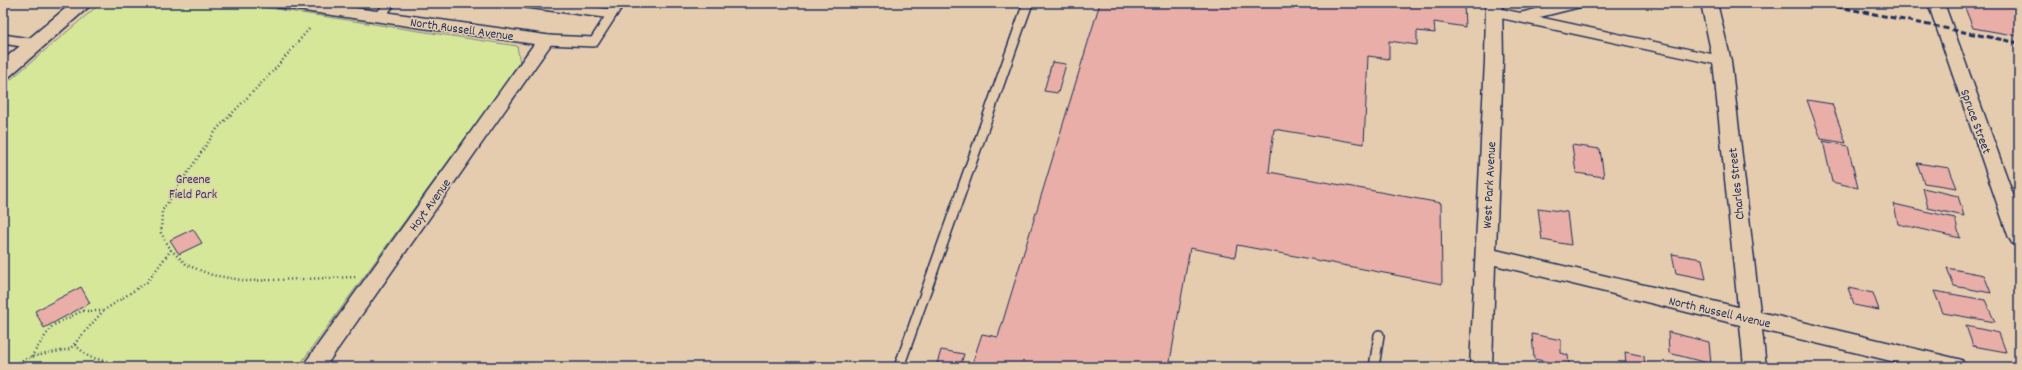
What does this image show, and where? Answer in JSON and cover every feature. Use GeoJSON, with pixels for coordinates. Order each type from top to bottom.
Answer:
{"type":"FeatureCollection","features":[{"type":"Feature","properties":{"kind":"main road"},"geometry":{"type":"LineString","coordinates":[[3,71],[84,3]]}},
{"type":"Feature","properties":{"kind":"street","name":"North Russell Avenue"},"geometry":{"type":"LineString","coordinates":[[283,3],[546,40]]}},
{"type":"Feature","properties":{"kind":"street","name":"Charles Street"},"geometry":{"type":"LineString","coordinates":[[1708,3],[1722,61],[1755,367]]}},
{"type":"Feature","properties":{"kind":"street","name":"Spruce Street"},"geometry":{"type":"LineString","coordinates":[[1936,3],[2019,238]]}},
{"type":"Feature","properties":{"kind":"street","name":"West Park Avenue"},"geometry":{"type":"LineString","coordinates":[[1481,367],[1494,60],[1494,8]]}},
{"type":"Feature","properties":{"kind":"street","name":"Hoyt Avenue"},"geometry":{"type":"LineString","coordinates":[[313,367],[546,40]]}},
{"type":"Feature","properties":{"kind":"street","name":"North Russell Avenue"},"geometry":{"type":"LineString","coordinates":[[1485,255],[1954,367]]}},
{"type":"Feature","properties":{"kind":"lane"},"geometry":{"type":"LineString","coordinates":[[380,16],[390,3]]}},
{"type":"Feature","properties":{"kind":"lane"},"geometry":{"type":"LineString","coordinates":[[527,3],[612,14]]}},
{"type":"Feature","properties":{"kind":"lane"},"geometry":{"type":"LineString","coordinates":[[546,40],[594,42],[619,3]]}},
{"type":"Feature","properties":{"kind":"lane"},"geometry":{"type":"LineString","coordinates":[[899,367],[1028,3]]}},
{"type":"Feature","properties":{"kind":"lane"},"geometry":{"type":"LineString","coordinates":[[1520,18],[1578,3]]}},
{"type":"Feature","properties":{"kind":"lane"},"geometry":{"type":"LineString","coordinates":[[1494,8],[1520,18],[1722,61]]}},
{"type":"Feature","properties":{"kind":"lane"},"geometry":{"type":"LineString","coordinates":[[3,39],[36,44]]}},
{"type":"Feature","properties":{"kind":"lane"},"geometry":{"type":"LineString","coordinates":[[1374,367],[1379,335]]}},
{"type":"Feature","properties":{"kind":"path"},"geometry":{"type":"LineString","coordinates":[[309,29],[275,69],[217,129],[162,212],[161,233],[171,250],[187,265],[212,275],[247,282],[330,277],[361,278]]}},
{"type":"Feature","properties":{"kind":"path"},"geometry":{"type":"LineString","coordinates":[[7,367],[31,357],[70,349],[103,311],[147,282],[171,250]]}},
{"type":"Feature","properties":{"kind":"path"},"geometry":{"type":"LineString","coordinates":[[31,357],[40,341],[52,326],[82,311],[103,311]]}},
{"type":"Feature","properties":{"kind":"path"},"geometry":{"type":"LineString","coordinates":[[75,345],[89,357],[110,362]]}},
{"type":"Feature","properties":{"kind":"green space","name":"Greene Field Park"},"geometry":{"type":"Polygon","coordinates":[[[101,3],[236,3],[517,46],[520,63],[298,367],[3,367],[3,86],[101,3]]]}},
{"type":"Feature","properties":{"kind":"building"},"geometry":{"type":"Polygon","coordinates":[[[1100,3],[1464,3],[1465,27],[1434,22],[1435,33],[1417,31],[1417,45],[1389,41],[1389,59],[1368,56],[1364,144],[1274,129],[1269,172],[1441,203],[1442,284],[1237,245],[1235,257],[1190,248],[1169,367],[971,367],[982,334],[998,337],[1100,3]]]}},
{"type":"Feature","properties":{"kind":"building"},"geometry":{"type":"Polygon","coordinates":[[[1892,3],[1912,3],[1914,7],[1892,3]]]}},
{"type":"Feature","properties":{"kind":"building"},"geometry":{"type":"Polygon","coordinates":[[[1963,3],[2019,3],[2019,36],[1973,28],[1963,3]]]}},
{"type":"Feature","properties":{"kind":"building"},"geometry":{"type":"Polygon","coordinates":[[[1052,62],[1066,64],[1058,93],[1044,91],[1052,62]]]}},
{"type":"Feature","properties":{"kind":"building"},"geometry":{"type":"Polygon","coordinates":[[[1807,100],[1832,104],[1846,143],[1821,139],[1807,100]]]}},
{"type":"Feature","properties":{"kind":"building"},"geometry":{"type":"Polygon","coordinates":[[[1823,141],[1848,146],[1858,188],[1832,182],[1823,141]]]}},
{"type":"Feature","properties":{"kind":"building"},"geometry":{"type":"Polygon","coordinates":[[[1572,145],[1600,149],[1604,177],[1576,173],[1572,145]]]}},
{"type":"Feature","properties":{"kind":"building"},"geometry":{"type":"Polygon","coordinates":[[[1917,163],[1949,168],[1957,188],[1924,183],[1917,163]]]}},
{"type":"Feature","properties":{"kind":"building"},"geometry":{"type":"Polygon","coordinates":[[[1923,188],[1958,196],[1964,216],[1928,208],[1923,188]]]}},
{"type":"Feature","properties":{"kind":"building"},"geometry":{"type":"Polygon","coordinates":[[[1894,204],[1955,218],[1960,238],[1898,224],[1894,204]]]}},
{"type":"Feature","properties":{"kind":"building"},"geometry":{"type":"Polygon","coordinates":[[[1538,208],[1567,212],[1571,245],[1542,240],[1538,208]]]}},
{"type":"Feature","properties":{"kind":"building"},"geometry":{"type":"Polygon","coordinates":[[[193,229],[202,243],[179,254],[170,240],[193,229]]]}},
{"type":"Feature","properties":{"kind":"building"},"geometry":{"type":"Polygon","coordinates":[[[1672,254],[1702,259],[1706,279],[1676,273],[1672,254]]]}},
{"type":"Feature","properties":{"kind":"building"},"geometry":{"type":"Polygon","coordinates":[[[1947,268],[1984,275],[1991,293],[1954,286],[1947,268]]]}},
{"type":"Feature","properties":{"kind":"building"},"geometry":{"type":"Polygon","coordinates":[[[81,287],[90,303],[44,328],[35,311],[81,287]]]}},
{"type":"Feature","properties":{"kind":"building"},"geometry":{"type":"Polygon","coordinates":[[[1848,288],[1873,293],[1879,310],[1854,305],[1848,288]]]}},
{"type":"Feature","properties":{"kind":"building"},"geometry":{"type":"Polygon","coordinates":[[[1934,291],[1985,300],[1995,322],[1943,313],[1934,291]]]}},
{"type":"Feature","properties":{"kind":"building"},"geometry":{"type":"Polygon","coordinates":[[[1966,326],[1999,333],[2006,352],[1973,346],[1966,326]]]}},
{"type":"Feature","properties":{"kind":"building"},"geometry":{"type":"Polygon","coordinates":[[[1668,332],[1709,342],[1711,364],[1669,353],[1668,332]]]}},
{"type":"Feature","properties":{"kind":"building"},"geometry":{"type":"Polygon","coordinates":[[[1532,334],[1561,340],[1561,353],[1568,355],[1569,366],[1534,359],[1532,334]]]}},
{"type":"Feature","properties":{"kind":"building"},"geometry":{"type":"Polygon","coordinates":[[[941,350],[964,354],[960,367],[936,367],[941,350]]]}},
{"type":"Feature","properties":{"kind":"building"},"geometry":{"type":"Polygon","coordinates":[[[1625,352],[1644,356],[1645,367],[1626,364],[1625,352]]]}},
{"type":"Feature","properties":{"kind":"railway"},"geometry":{"type":"LineString","coordinates":[[1819,3],[2019,43]]}}]}
